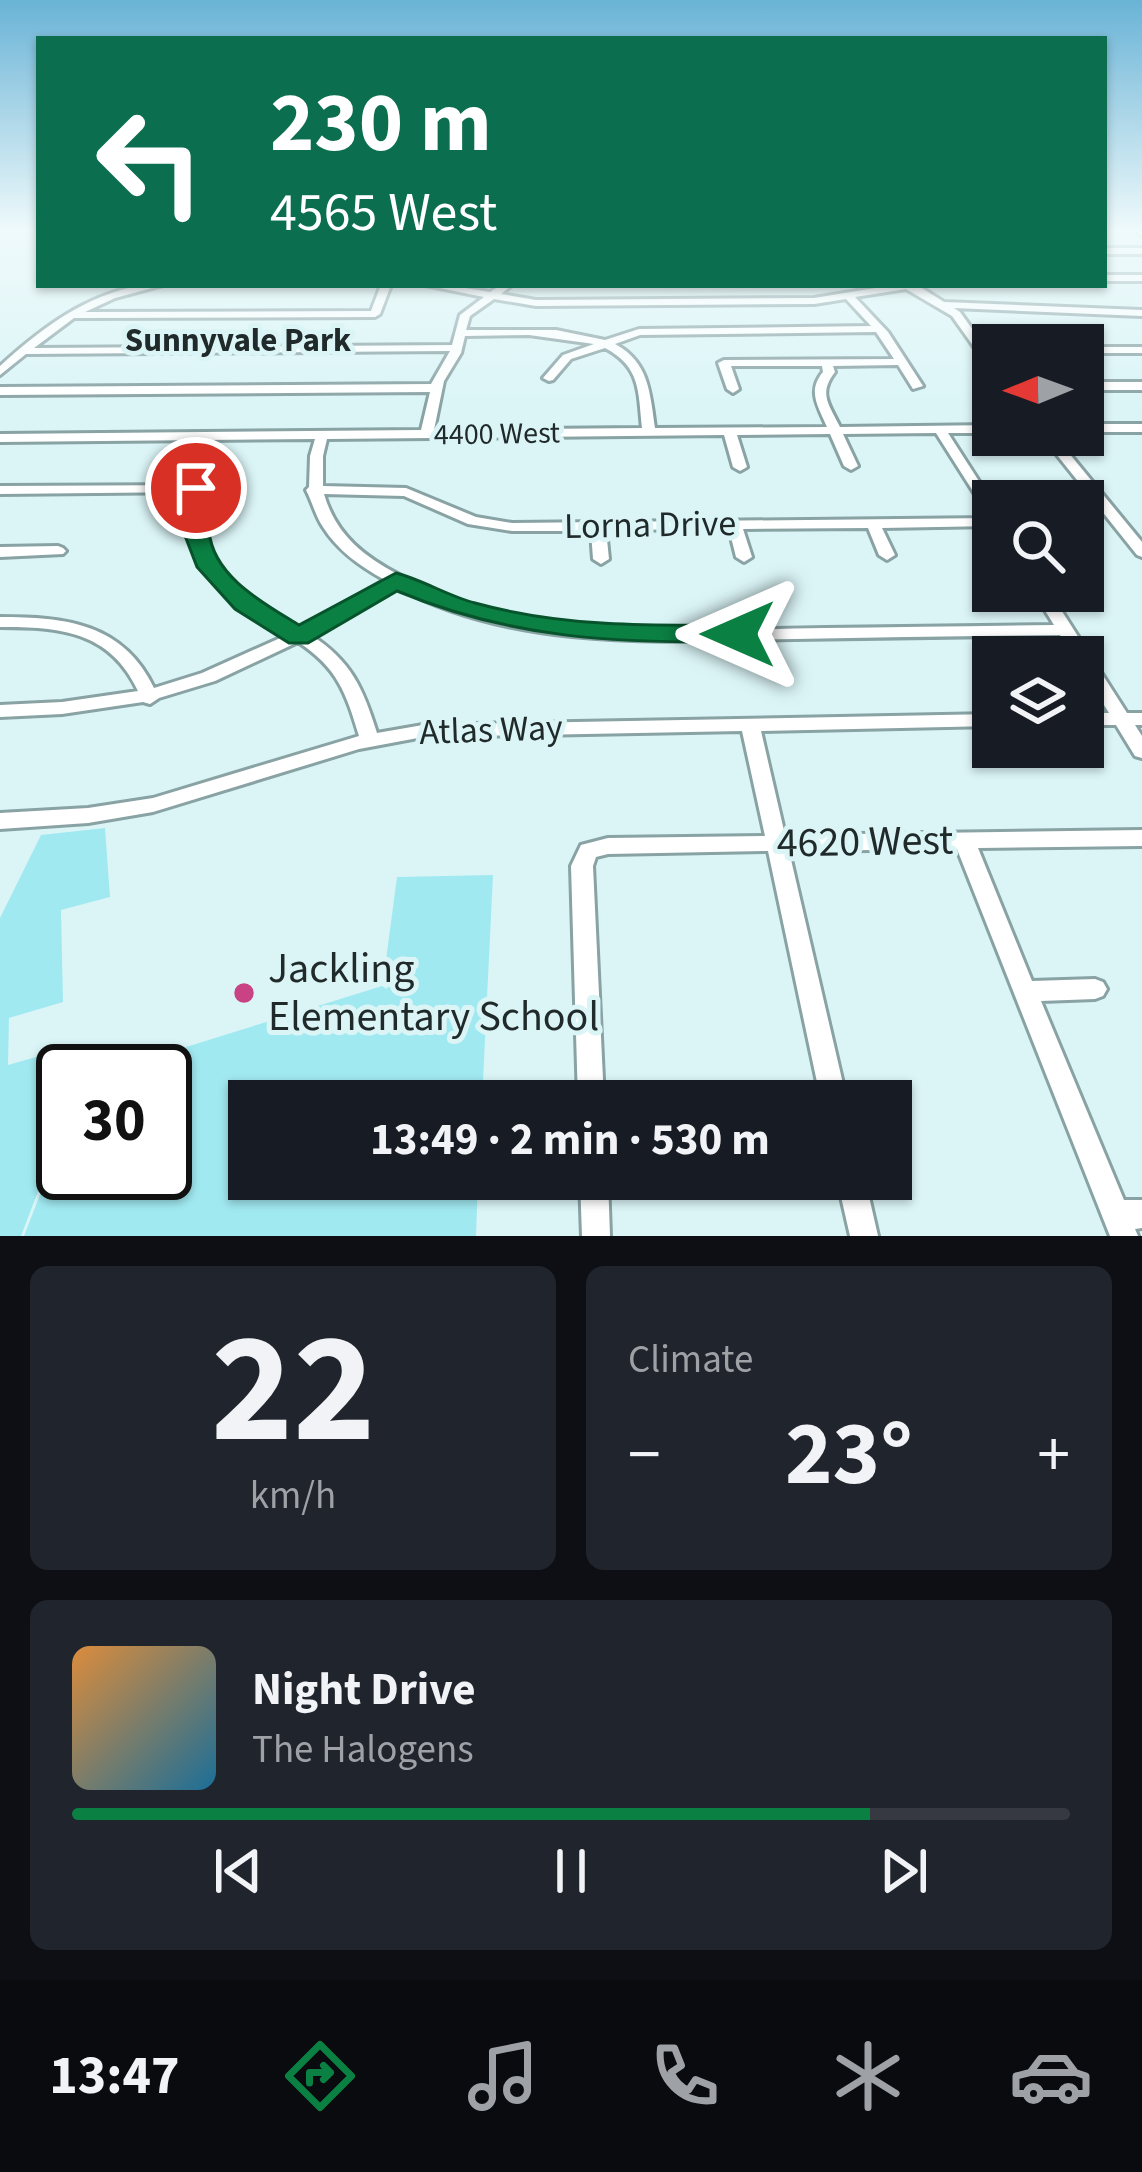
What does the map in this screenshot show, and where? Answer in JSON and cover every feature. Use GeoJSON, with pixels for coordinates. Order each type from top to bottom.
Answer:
{"type":"FeatureCollection","features":[{"type":"Feature","properties":{"kind":"street"},"geometry":{"type":"LineString","coordinates":[[106,290],[115,293]]}},
{"type":"Feature","properties":{"kind":"street"},"geometry":{"type":"LineString","coordinates":[[0,372],[68,315],[133,290]]}},
{"type":"Feature","properties":{"kind":"street"},"geometry":{"type":"LineString","coordinates":[[68,315],[375,314],[384,290]]}},
{"type":"Feature","properties":{"kind":"street"},"geometry":{"type":"LineString","coordinates":[[453,290],[529,303],[850,298],[888,290]]}},
{"type":"Feature","properties":{"kind":"street"},"geometry":{"type":"LineString","coordinates":[[427,434],[435,388],[465,315],[500,290]]}},
{"type":"Feature","properties":{"kind":"street"},"geometry":{"type":"LineString","coordinates":[[918,290],[945,305],[972,335]]}},
{"type":"Feature","properties":{"kind":"street"},"geometry":{"type":"LineString","coordinates":[[850,298],[880,329],[917,386]]}},
{"type":"Feature","properties":{"kind":"street"},"geometry":{"type":"LineString","coordinates":[[945,305],[1142,313]]}},
{"type":"Feature","properties":{"kind":"street"},"geometry":{"type":"LineString","coordinates":[[549,379],[561,360],[600,343],[649,331],[880,329]]}},
{"type":"Feature","properties":{"kind":"street"},"geometry":{"type":"LineString","coordinates":[[22,351],[458,341],[547,333],[600,343],[635,365],[649,432]]}},
{"type":"Feature","properties":{"kind":"street"},"geometry":{"type":"LineString","coordinates":[[1104,350],[1142,350]]}},
{"type":"Feature","properties":{"kind":"street"},"geometry":{"type":"LineString","coordinates":[[827,362],[829,372],[820,382],[819,395],[851,466]]}},
{"type":"Feature","properties":{"kind":"street"},"geometry":{"type":"LineString","coordinates":[[733,389],[724,363],[904,362]]}},
{"type":"Feature","properties":{"kind":"street"},"geometry":{"type":"LineString","coordinates":[[1104,386],[1142,386]]}},
{"type":"Feature","properties":{"kind":"street"},"geometry":{"type":"LineString","coordinates":[[0,392],[435,388]]}},
{"type":"Feature","properties":{"kind":"street"},"geometry":{"type":"LineString","coordinates":[[1104,428],[1141,429]]}},
{"type":"Feature","properties":{"kind":"street","name":"4400 West"},"geometry":{"type":"LineString","coordinates":[[0,438],[972,429]]}},
{"type":"Feature","properties":{"kind":"street"},"geometry":{"type":"LineString","coordinates":[[940,430],[972,483]]}},
{"type":"Feature","properties":{"kind":"street"},"geometry":{"type":"LineString","coordinates":[[729,431],[740,467]]}},
{"type":"Feature","properties":{"kind":"street"},"geometry":{"type":"LineString","coordinates":[[322,435],[313,490],[316,505],[338,538],[396,581],[426,596],[500,618],[617,634],[1066,630]]}},
{"type":"Feature","properties":{"kind":"street"},"geometry":{"type":"LineString","coordinates":[[1067,456],[1135,533],[1142,552]]}},
{"type":"Feature","properties":{"kind":"street"},"geometry":{"type":"LineString","coordinates":[[0,490],[196,488],[201,493],[196,533],[209,567],[245,603],[343,671],[369,739]]}},
{"type":"Feature","properties":{"kind":"street","name":"Lorna Drive"},"geometry":{"type":"LineString","coordinates":[[313,490],[406,492],[473,521],[499,526],[972,519]]}},
{"type":"Feature","properties":{"kind":"street"},"geometry":{"type":"LineString","coordinates":[[873,524],[887,555]]}},
{"type":"Feature","properties":{"kind":"street"},"geometry":{"type":"LineString","coordinates":[[735,525],[744,556]]}},
{"type":"Feature","properties":{"kind":"street"},"geometry":{"type":"LineString","coordinates":[[598,526],[601,559]]}},
{"type":"Feature","properties":{"kind":"street"},"geometry":{"type":"LineString","coordinates":[[0,552],[58,551]]}},
{"type":"Feature","properties":{"kind":"street"},"geometry":{"type":"LineString","coordinates":[[0,711],[80,709],[150,698],[234,671],[396,581]]}},
{"type":"Feature","properties":{"kind":"street"},"geometry":{"type":"LineString","coordinates":[[1055,612],[1132,719],[1142,751]]}},
{"type":"Feature","properties":{"kind":"street"},"geometry":{"type":"LineString","coordinates":[[0,622],[63,626],[105,639],[135,664],[150,698]]}},
{"type":"Feature","properties":{"kind":"street","name":"Atlas Way"},"geometry":{"type":"LineString","coordinates":[[0,821],[74,818],[148,806],[369,739],[466,728],[972,721]]}},
{"type":"Feature","properties":{"kind":"street"},"geometry":{"type":"LineString","coordinates":[[750,723],[829,1080]]}},
{"type":"Feature","properties":{"kind":"street","name":"4620 West"},"geometry":{"type":"LineString","coordinates":[[590,1080],[582,871],[587,850],[1142,838]]}},
{"type":"Feature","properties":{"kind":"street"},"geometry":{"type":"LineString","coordinates":[[964,841],[1127,1222]]}},
{"type":"Feature","properties":{"kind":"street"},"geometry":{"type":"LineString","coordinates":[[1025,991],[1095,989]]}},
{"type":"Feature","properties":{"kind":"street"},"geometry":{"type":"LineString","coordinates":[[595,1200],[596,1236]]}},
{"type":"Feature","properties":{"kind":"street"},"geometry":{"type":"LineString","coordinates":[[856,1200],[864,1236]]}},
{"type":"Feature","properties":{"kind":"shaded area"},"geometry":{"type":"Polygon","coordinates":[[[105,828],[110,897],[61,910],[63,1002],[9,1018],[8,1065],[36,1057],[36,1197],[21,1236],[0,1236],[0,918],[41,835],[105,828]]]}},
{"type":"Feature","properties":{"kind":"shaded area"},"geometry":{"type":"Polygon","coordinates":[[[493,875],[483,1080],[228,1080],[228,1200],[477,1200],[476,1236],[24,1236],[38,1200],[192,1200],[192,1045],[382,986],[387,989],[388,982],[383,982],[397,877],[493,875]]]}},
{"type":"Feature","properties":{"kind":"place","name":"Jackling Elementary School"},"geometry":{"type":"Point","coordinates":[244,993]}},
{"type":"Feature","properties":{"kind":"district","name":"Sunnyvale Park"},"geometry":{"type":"Point","coordinates":[238,340]}},
{"type":"Feature","properties":{"kind":"route"},"geometry":{"type":"LineString","coordinates":[[196,488],[201,493],[196,533],[209,567],[245,603],[298,637],[396,581],[462,608],[538,626],[617,634],[738,634]]}}]}
